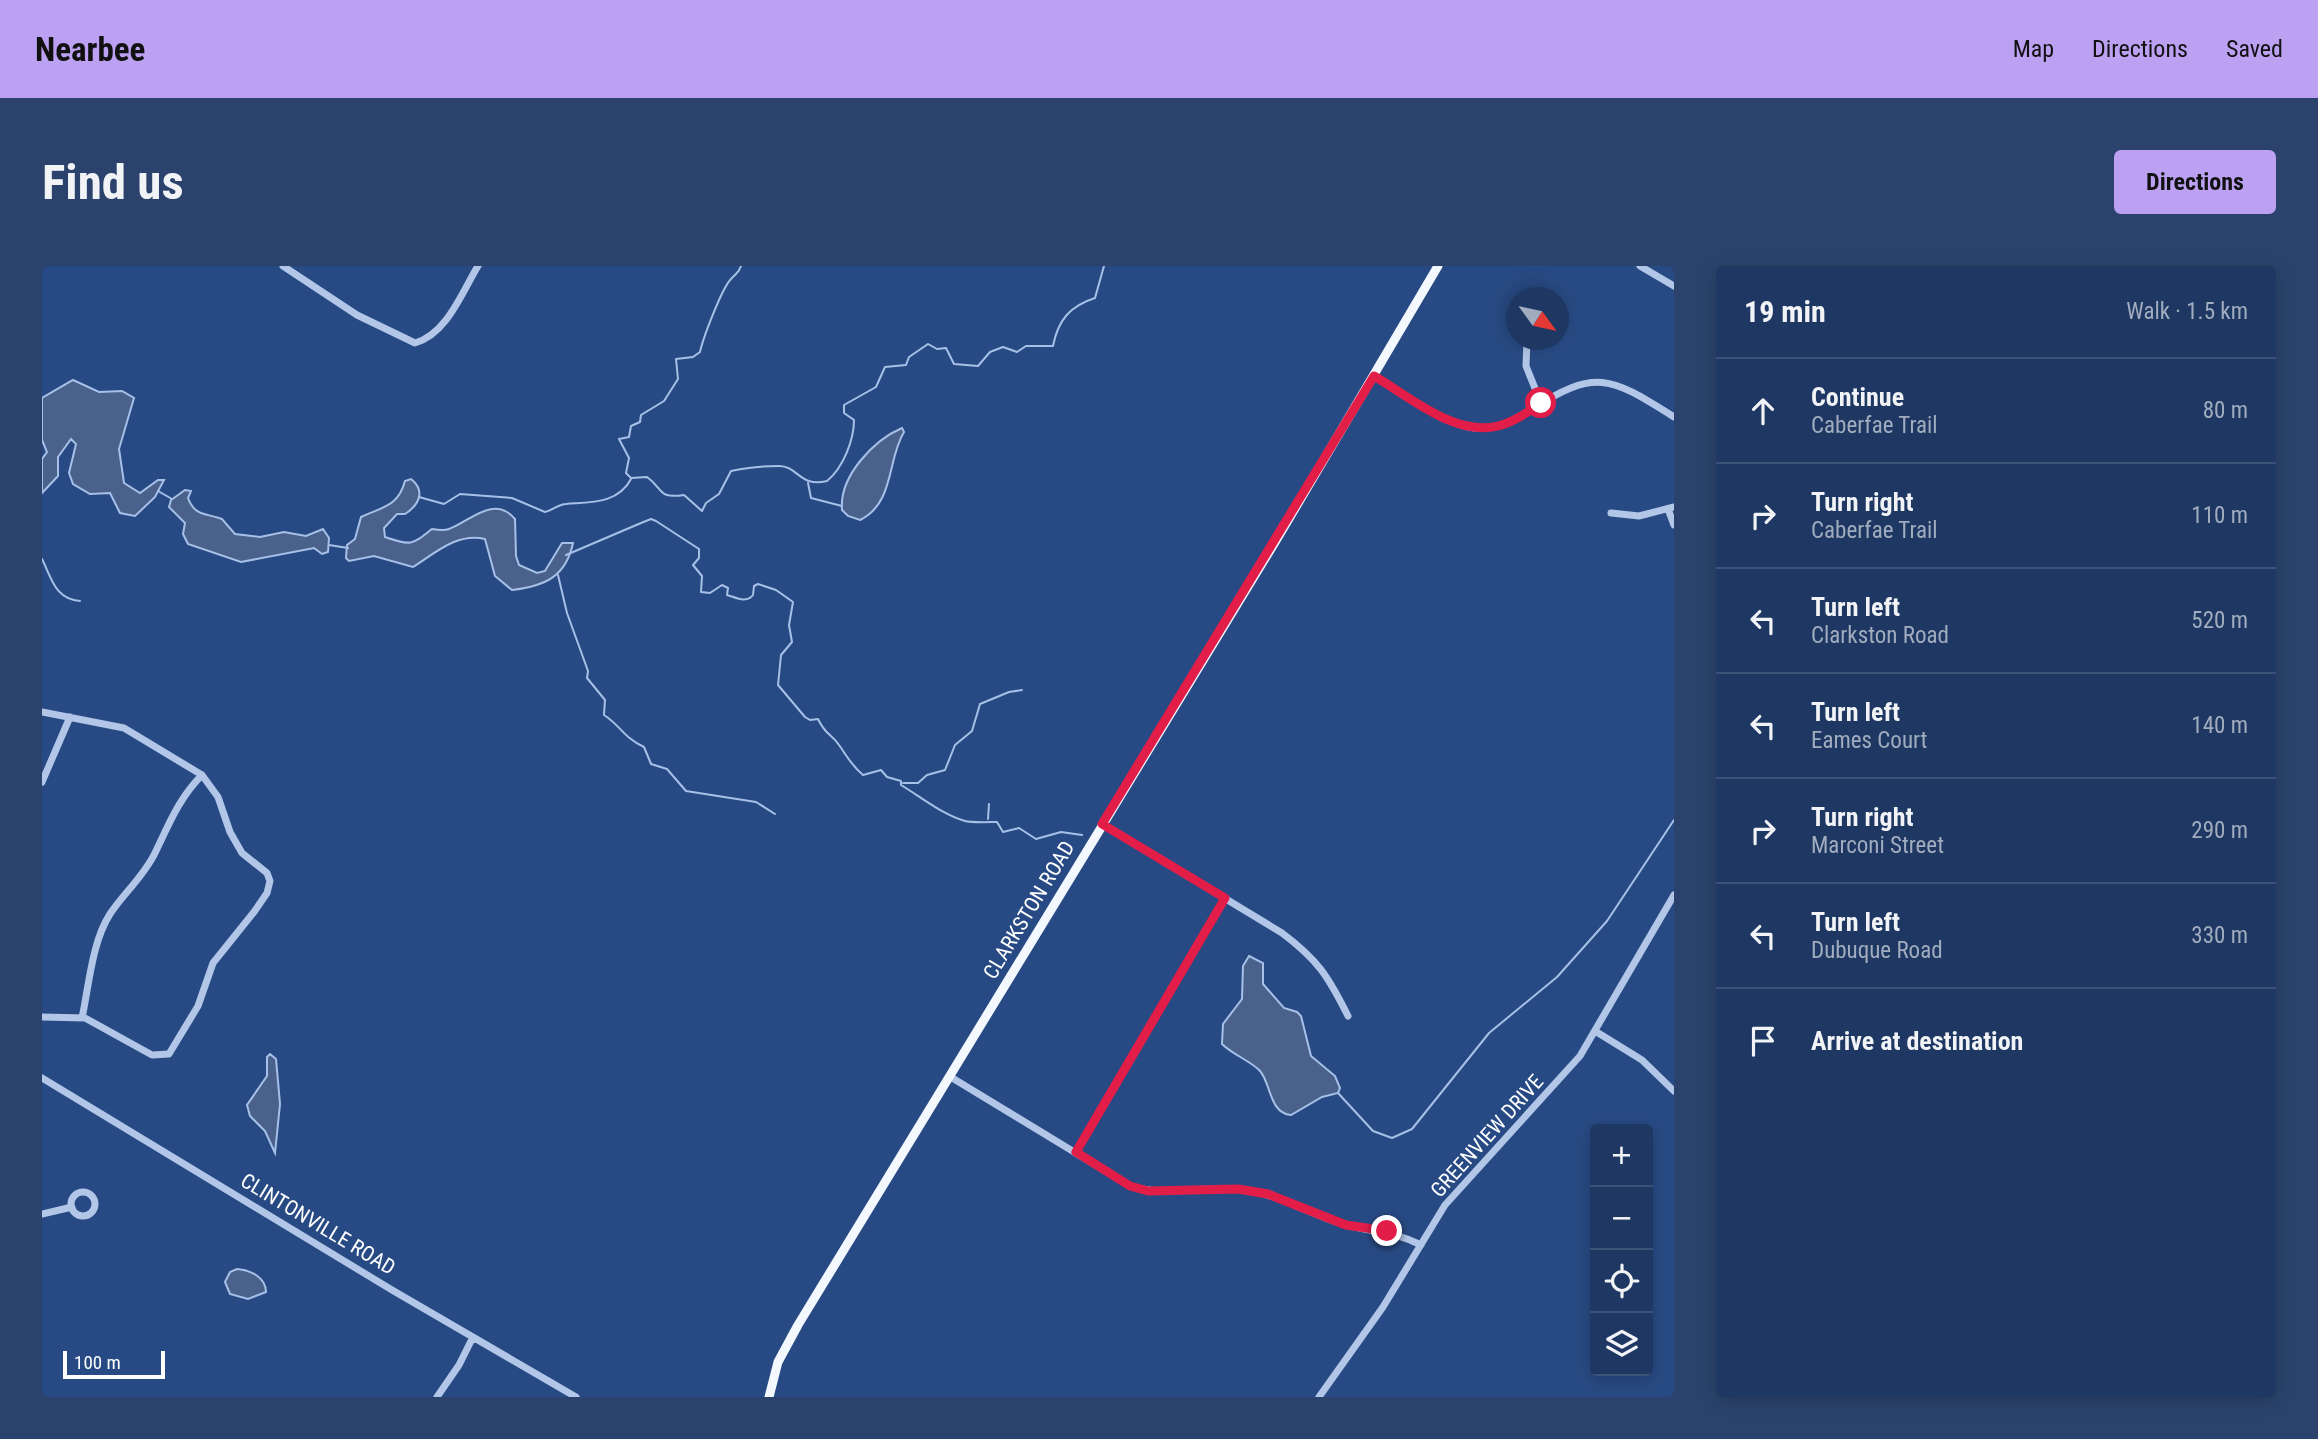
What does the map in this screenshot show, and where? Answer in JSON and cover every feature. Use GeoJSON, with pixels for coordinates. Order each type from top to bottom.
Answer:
{"type":"FeatureCollection","features":[{"type":"Feature","properties":{"kind":"main road","name":"CLARKSTON ROAD"},"geometry":{"type":"LineString","coordinates":[[769,1397],[778,1362],[798,1325],[1374,376],[1438,266]]}},
{"type":"Feature","properties":{"kind":"street"},"geometry":{"type":"LineString","coordinates":[[283,266],[357,315],[415,343],[428,340],[439,330],[478,266]]}},
{"type":"Feature","properties":{"kind":"street"},"geometry":{"type":"LineString","coordinates":[[1640,266],[1674,286]]}},
{"type":"Feature","properties":{"kind":"street"},"geometry":{"type":"LineString","coordinates":[[1527,350],[1526,366],[1541,403]]}},
{"type":"Feature","properties":{"kind":"street"},"geometry":{"type":"LineString","coordinates":[[1374,376],[1441,415],[1471,428],[1498,426],[1573,385],[1593,381],[1607,382],[1643,397],[1674,416]]}},
{"type":"Feature","properties":{"kind":"street"},"geometry":{"type":"LineString","coordinates":[[1611,513],[1639,516],[1671,508],[1674,525]]}},
{"type":"Feature","properties":{"kind":"street"},"geometry":{"type":"LineString","coordinates":[[42,712],[124,728],[202,775],[218,797],[230,832],[242,853],[267,873],[270,881],[267,893],[234,940],[213,962],[202,987],[198,1006],[169,1054],[152,1055],[82,1018],[42,1017]]}},
{"type":"Feature","properties":{"kind":"street"},"geometry":{"type":"LineString","coordinates":[[42,782],[70,717]]}},
{"type":"Feature","properties":{"kind":"street"},"geometry":{"type":"LineString","coordinates":[[82,1018],[100,938],[109,916],[155,855],[170,818],[188,789],[202,775]]}},
{"type":"Feature","properties":{"kind":"street"},"geometry":{"type":"LineString","coordinates":[[1102,824],[1304,949],[1327,974],[1348,1016]]}},
{"type":"Feature","properties":{"kind":"street","name":"GREENVIEW DRIVE"},"geometry":{"type":"LineString","coordinates":[[1319,1397],[1378,1316],[1462,1183],[1565,1076],[1595,1031],[1674,895]]}},
{"type":"Feature","properties":{"kind":"street"},"geometry":{"type":"LineString","coordinates":[[1076,1152],[1225,898]]}},
{"type":"Feature","properties":{"kind":"street"},"geometry":{"type":"LineString","coordinates":[[1595,1031],[1642,1060],[1674,1091]]}},
{"type":"Feature","properties":{"kind":"street"},"geometry":{"type":"LineString","coordinates":[[949,1076],[1130,1186],[1148,1191],[1238,1189],[1268,1194],[1346,1225],[1387,1231],[1421,1245]]}},
{"type":"Feature","properties":{"kind":"street","name":"CLINTONVILLE ROAD"},"geometry":{"type":"LineString","coordinates":[[42,1078],[576,1397]]}},
{"type":"Feature","properties":{"kind":"street"},"geometry":{"type":"LineString","coordinates":[[42,1214],[72,1207]]}},
{"type":"Feature","properties":{"kind":"street"},"geometry":{"type":"LineString","coordinates":[[437,1397],[459,1365],[473,1337]]}},
{"type":"Feature","properties":{"kind":"water"},"geometry":{"type":"Polygon","coordinates":[[[73,380],[99,392],[122,391],[134,398],[119,449],[124,483],[140,493],[158,480],[164,480],[155,497],[135,516],[120,513],[110,493],[90,494],[73,484],[69,473],[76,444],[71,439],[58,457],[58,476],[42,493],[42,459],[47,452],[42,440],[42,398],[73,380]]]}},
{"type":"Feature","properties":{"kind":"water"},"geometry":{"type":"Polygon","coordinates":[[[902,428],[904,432],[879,503],[860,520],[848,516],[842,510],[843,497],[852,472],[880,441],[902,428]]]}},
{"type":"Feature","properties":{"kind":"water"},"geometry":{"type":"Polygon","coordinates":[[[411,479],[418,488],[419,498],[405,514],[397,514],[384,528],[385,537],[411,542],[432,529],[447,530],[482,512],[499,509],[515,519],[516,556],[519,565],[537,573],[545,571],[562,543],[573,543],[565,564],[544,582],[512,590],[495,576],[485,539],[455,541],[413,567],[374,556],[349,561],[346,558],[347,545],[355,539],[361,517],[394,501],[405,481],[411,479]]]}},
{"type":"Feature","properties":{"kind":"water"},"geometry":{"type":"Polygon","coordinates":[[[185,490],[191,491],[188,498],[194,508],[222,519],[235,534],[260,537],[284,532],[306,536],[323,529],[329,538],[328,552],[322,554],[314,548],[241,562],[188,544],[183,534],[185,523],[169,507],[171,500],[185,490]]]}},
{"type":"Feature","properties":{"kind":"water"},"geometry":{"type":"Polygon","coordinates":[[[1249,956],[1263,963],[1263,984],[1284,1008],[1301,1016],[1311,1056],[1335,1076],[1340,1088],[1338,1093],[1322,1097],[1291,1115],[1278,1109],[1260,1071],[1222,1044],[1223,1024],[1242,999],[1243,966],[1249,956]]]}},
{"type":"Feature","properties":{"kind":"water"},"geometry":{"type":"Polygon","coordinates":[[[270,1054],[276,1059],[280,1104],[275,1153],[265,1131],[250,1116],[247,1105],[267,1076],[267,1057],[270,1054]]]}},
{"type":"Feature","properties":{"kind":"water"},"geometry":{"type":"Polygon","coordinates":[[[237,1269],[260,1278],[266,1292],[248,1299],[230,1294],[225,1282],[230,1272],[237,1269]]]}},
{"type":"Feature","properties":{"kind":"waterway"},"geometry":{"type":"LineString","coordinates":[[631,478],[626,473],[629,458],[619,439],[629,437],[631,426],[640,422],[641,415],[664,401],[678,379],[676,359],[693,357],[700,352],[723,292],[741,266]]}},
{"type":"Feature","properties":{"kind":"waterway"},"geometry":{"type":"LineString","coordinates":[[631,478],[647,477],[665,494],[684,495],[702,511],[706,503],[719,494],[731,471],[779,466],[791,469],[811,482],[827,481],[843,461],[852,436],[854,420],[844,413],[844,405],[876,387],[885,367],[906,365],[909,357],[928,344],[937,349],[946,348],[954,364],[978,366],[990,352],[1003,347],[1017,352],[1026,346],[1053,346],[1066,315],[1095,298],[1104,266]]}},
{"type":"Feature","properties":{"kind":"waterway"},"geometry":{"type":"LineString","coordinates":[[419,497],[444,504],[460,494],[512,498],[545,512],[563,504],[594,502],[611,497],[619,493],[631,479]]}},
{"type":"Feature","properties":{"kind":"waterway"},"geometry":{"type":"LineString","coordinates":[[808,483],[811,498],[842,506]]}},
{"type":"Feature","properties":{"kind":"waterway"},"geometry":{"type":"LineString","coordinates":[[158,491],[172,499]]}},
{"type":"Feature","properties":{"kind":"waterway"},"geometry":{"type":"LineString","coordinates":[[566,555],[651,519],[656,521],[699,549],[699,558],[693,565],[702,576],[701,592],[710,593],[722,585],[728,588],[727,595],[747,599],[753,595],[754,586],[758,584],[776,590],[793,602],[789,625],[792,642],[781,655],[778,685],[805,717],[810,720],[818,719],[863,775],[881,770],[887,777],[901,781],[901,785],[949,815],[968,822],[997,822],[1003,832],[1019,828],[1036,839],[1061,832],[1082,835]]}},
{"type":"Feature","properties":{"kind":"waterway"},"geometry":{"type":"LineString","coordinates":[[329,545],[348,548]]}},
{"type":"Feature","properties":{"kind":"waterway"},"geometry":{"type":"LineString","coordinates":[[42,559],[55,587],[65,596],[80,601]]}},
{"type":"Feature","properties":{"kind":"waterway"},"geometry":{"type":"LineString","coordinates":[[558,575],[567,613],[588,671],[587,678],[605,700],[604,715],[644,747],[651,764],[667,769],[686,791],[756,802],[775,814]]}},
{"type":"Feature","properties":{"kind":"waterway"},"geometry":{"type":"LineString","coordinates":[[903,783],[918,783],[927,775],[945,770],[955,745],[972,731],[980,704],[1009,692],[1022,690]]}},
{"type":"Feature","properties":{"kind":"waterway"},"geometry":{"type":"LineString","coordinates":[[988,819],[989,804]]}},
{"type":"Feature","properties":{"kind":"waterway"},"geometry":{"type":"LineString","coordinates":[[1338,1093],[1373,1131],[1392,1138],[1412,1129],[1489,1033],[1557,977],[1607,921],[1674,820]]}},
{"type":"Feature","properties":{"kind":"route"},"geometry":{"type":"LineString","coordinates":[[1387,1231],[1346,1225],[1268,1194],[1238,1189],[1164,1193],[1148,1191],[1130,1186],[1076,1152],[1153,1025],[1225,898],[1102,824],[1374,376],[1441,415],[1471,428],[1498,426],[1516,419],[1541,403]]}}]}
